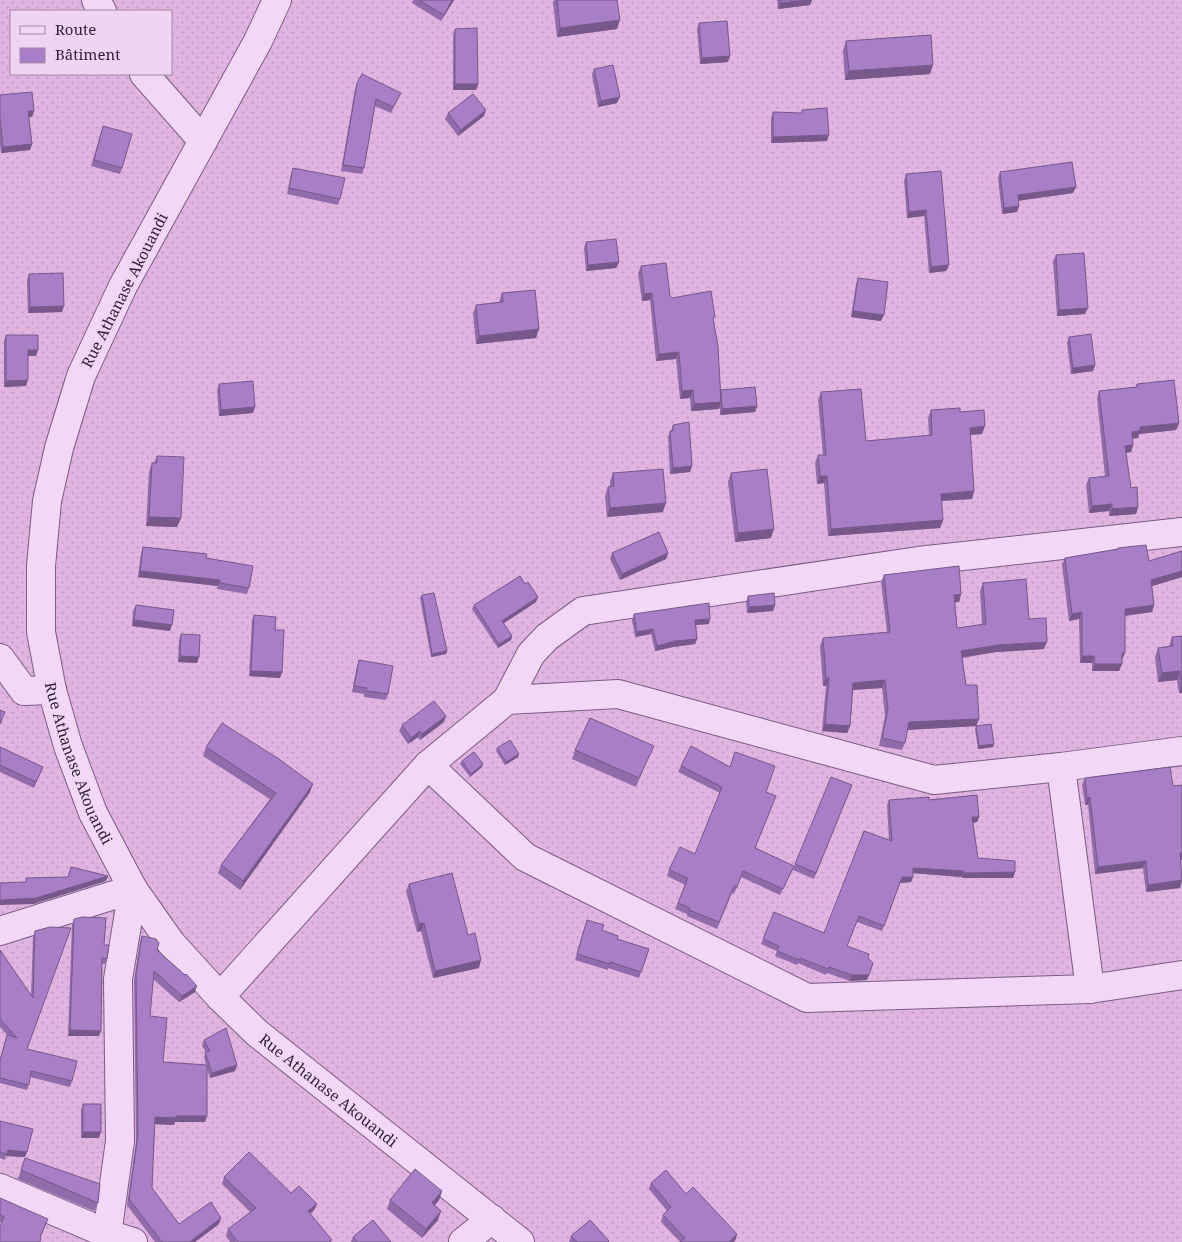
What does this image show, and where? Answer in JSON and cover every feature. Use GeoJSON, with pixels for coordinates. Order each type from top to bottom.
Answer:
{"type":"FeatureCollection","features":[{"type":"Feature","properties":{"kind":"street","name":"Rue Athanase Akouandi"},"geometry":{"type":"LineString","coordinates":[[277,0],[258,41],[123,286],[81,376],[59,448],[47,501],[41,566],[41,632],[52,690],[68,746],[93,813],[133,889],[171,943],[220,997],[258,1033],[520,1242]]}},
{"type":"Feature","properties":{"kind":"street"},"geometry":{"type":"LineString","coordinates":[[145,75],[203,141]]}},
{"type":"Feature","properties":{"kind":"street"},"geometry":{"type":"LineString","coordinates":[[220,997],[428,765],[507,700],[531,654],[546,637],[582,611],[918,561],[1182,532]]}},
{"type":"Feature","properties":{"kind":"street"},"geometry":{"type":"LineString","coordinates":[[0,658],[24,691],[52,690]]}},
{"type":"Feature","properties":{"kind":"street"},"geometry":{"type":"LineString","coordinates":[[507,700],[618,694],[934,780],[1061,767],[1182,751]]}},
{"type":"Feature","properties":{"kind":"street"},"geometry":{"type":"LineString","coordinates":[[428,765],[525,857],[807,998],[1090,989],[1182,975]]}},
{"type":"Feature","properties":{"kind":"street"},"geometry":{"type":"LineString","coordinates":[[1061,767],[1090,989]]}},
{"type":"Feature","properties":{"kind":"street"},"geometry":{"type":"LineString","coordinates":[[0,931],[133,889],[118,979],[120,1141],[116,1239],[0,1188]]}},
{"type":"Feature","properties":{"kind":"street"},"geometry":{"type":"LineString","coordinates":[[463,1242],[492,1219]]}},
{"type":"Feature","properties":{"kind":"shaded area"},"geometry":{"type":"Polygon","coordinates":[[[0,0],[1182,0],[1182,1242],[0,1242],[0,0]]]}},
{"type":"Feature","properties":{"kind":"building"},"geometry":{"type":"Polygon","coordinates":[[[419,0],[452,0],[444,15],[419,0]]]}},
{"type":"Feature","properties":{"kind":"building"},"geometry":{"type":"Polygon","coordinates":[[[557,0],[617,0],[620,20],[560,28],[557,0]]]}},
{"type":"Feature","properties":{"kind":"building"},"geometry":{"type":"Polygon","coordinates":[[[780,0],[808,0],[780,3],[780,0]]]}},
{"type":"Feature","properties":{"kind":"building"},"geometry":{"type":"Polygon","coordinates":[[[727,21],[730,56],[702,58],[699,23],[727,21]]]}},
{"type":"Feature","properties":{"kind":"building"},"geometry":{"type":"Polygon","coordinates":[[[477,28],[478,84],[455,84],[455,29],[477,28]]]}},
{"type":"Feature","properties":{"kind":"building"},"geometry":{"type":"Polygon","coordinates":[[[931,35],[933,65],[849,71],[846,41],[931,35]]]}},
{"type":"Feature","properties":{"kind":"building"},"geometry":{"type":"Polygon","coordinates":[[[613,65],[620,97],[601,101],[594,69],[613,65]]]}},
{"type":"Feature","properties":{"kind":"building"},"geometry":{"type":"Polygon","coordinates":[[[362,74],[401,93],[393,107],[376,99],[364,168],[343,165],[357,83],[362,74]]]}},
{"type":"Feature","properties":{"kind":"building"},"geometry":{"type":"Polygon","coordinates":[[[32,92],[34,111],[28,111],[32,144],[3,147],[0,95],[32,92]]]}},
{"type":"Feature","properties":{"kind":"building"},"geometry":{"type":"Polygon","coordinates":[[[473,94],[486,110],[461,130],[448,113],[473,94]]]}},
{"type":"Feature","properties":{"kind":"building"},"geometry":{"type":"Polygon","coordinates":[[[827,108],[829,135],[773,137],[773,112],[802,113],[802,110],[827,108]]]}},
{"type":"Feature","properties":{"kind":"building"},"geometry":{"type":"Polygon","coordinates":[[[103,126],[132,134],[122,168],[94,160],[103,126]]]}},
{"type":"Feature","properties":{"kind":"building"},"geometry":{"type":"Polygon","coordinates":[[[1072,162],[1076,187],[1018,195],[1019,206],[1004,208],[1000,172],[1072,162]]]}},
{"type":"Feature","properties":{"kind":"building"},"geometry":{"type":"Polygon","coordinates":[[[293,168],[345,178],[340,199],[289,188],[293,168]]]}},
{"type":"Feature","properties":{"kind":"building"},"geometry":{"type":"Polygon","coordinates":[[[941,171],[949,265],[931,267],[926,210],[909,212],[906,174],[941,171]]]}},
{"type":"Feature","properties":{"kind":"building"},"geometry":{"type":"Polygon","coordinates":[[[616,239],[619,262],[588,265],[586,242],[616,239]]]}},
{"type":"Feature","properties":{"kind":"building"},"geometry":{"type":"Polygon","coordinates":[[[1084,253],[1088,308],[1059,310],[1056,255],[1084,253]]]}},
{"type":"Feature","properties":{"kind":"building"},"geometry":{"type":"Polygon","coordinates":[[[666,263],[670,296],[672,298],[711,291],[718,346],[721,402],[694,404],[693,390],[682,391],[679,352],[659,354],[652,293],[644,294],[641,266],[666,263]]]}},
{"type":"Feature","properties":{"kind":"building"},"geometry":{"type":"Polygon","coordinates":[[[63,273],[64,306],[30,307],[29,274],[63,273]]]}},
{"type":"Feature","properties":{"kind":"building"},"geometry":{"type":"Polygon","coordinates":[[[858,278],[888,282],[884,315],[853,311],[858,278]]]}},
{"type":"Feature","properties":{"kind":"building"},"geometry":{"type":"Polygon","coordinates":[[[535,290],[539,329],[479,336],[476,305],[503,302],[502,293],[535,290]]]}},
{"type":"Feature","properties":{"kind":"building"},"geometry":{"type":"Polygon","coordinates":[[[1091,334],[1095,365],[1073,368],[1069,337],[1091,334]]]}},
{"type":"Feature","properties":{"kind":"building"},"geometry":{"type":"Polygon","coordinates":[[[6,335],[38,335],[38,350],[28,350],[28,380],[6,381],[6,335]]]}},
{"type":"Feature","properties":{"kind":"building"},"geometry":{"type":"Polygon","coordinates":[[[1174,380],[1179,423],[1140,427],[1140,431],[1132,432],[1133,445],[1125,446],[1131,488],[1137,487],[1138,507],[1112,509],[1112,504],[1092,506],[1089,478],[1109,476],[1099,391],[1137,387],[1137,384],[1174,380]]]}},
{"type":"Feature","properties":{"kind":"building"},"geometry":{"type":"Polygon","coordinates":[[[253,381],[255,407],[221,410],[219,384],[253,381]]]}},
{"type":"Feature","properties":{"kind":"building"},"geometry":{"type":"Polygon","coordinates":[[[755,387],[757,406],[722,409],[721,390],[755,387]]]}},
{"type":"Feature","properties":{"kind":"building"},"geometry":{"type":"Polygon","coordinates":[[[861,389],[866,441],[932,435],[931,410],[960,408],[960,412],[984,410],[985,426],[970,428],[974,491],[941,494],[943,520],[831,529],[827,476],[820,476],[818,455],[826,455],[821,392],[861,389]]]}},
{"type":"Feature","properties":{"kind":"building"},"geometry":{"type":"Polygon","coordinates":[[[689,422],[692,466],[673,468],[670,431],[673,431],[673,425],[689,422]]]}},
{"type":"Feature","properties":{"kind":"building"},"geometry":{"type":"Polygon","coordinates":[[[157,456],[184,457],[181,518],[149,517],[152,463],[157,463],[157,456]]]}},
{"type":"Feature","properties":{"kind":"building"},"geometry":{"type":"Polygon","coordinates":[[[663,469],[666,503],[610,508],[608,487],[614,486],[613,473],[663,469]]]}},
{"type":"Feature","properties":{"kind":"building"},"geometry":{"type":"Polygon","coordinates":[[[767,469],[774,529],[738,533],[731,473],[767,469]]]}},
{"type":"Feature","properties":{"kind":"building"},"geometry":{"type":"Polygon","coordinates":[[[659,532],[668,553],[622,574],[612,553],[659,532]]]}},
{"type":"Feature","properties":{"kind":"building"},"geometry":{"type":"Polygon","coordinates":[[[1146,545],[1149,561],[1182,551],[1182,571],[1151,580],[1154,605],[1125,609],[1125,653],[1122,653],[1122,664],[1095,664],[1094,656],[1082,656],[1082,612],[1072,614],[1065,558],[1146,545]]]}},
{"type":"Feature","properties":{"kind":"building"},"geometry":{"type":"Polygon","coordinates":[[[143,547],[207,554],[206,558],[253,566],[249,588],[220,583],[220,580],[140,571],[143,547]]]}},
{"type":"Feature","properties":{"kind":"building"},"geometry":{"type":"Polygon","coordinates":[[[959,566],[961,594],[954,595],[957,628],[986,624],[983,583],[1026,579],[1029,619],[1046,618],[1047,642],[999,645],[961,651],[966,685],[977,685],[979,719],[909,722],[905,743],[882,738],[888,709],[885,680],[853,683],[850,726],[825,724],[829,678],[826,678],[823,638],[890,632],[884,575],[959,566]]]}},
{"type":"Feature","properties":{"kind":"building"},"geometry":{"type":"Polygon","coordinates":[[[520,576],[525,584],[528,582],[538,597],[502,621],[512,636],[499,644],[474,605],[520,576]]]}},
{"type":"Feature","properties":{"kind":"building"},"geometry":{"type":"Polygon","coordinates":[[[434,593],[447,651],[432,654],[422,595],[434,593]]]}},
{"type":"Feature","properties":{"kind":"building"},"geometry":{"type":"Polygon","coordinates":[[[774,593],[775,605],[749,607],[748,596],[774,593]]]}},
{"type":"Feature","properties":{"kind":"building"},"geometry":{"type":"Polygon","coordinates":[[[709,603],[710,619],[695,620],[697,639],[675,641],[657,646],[653,629],[637,632],[634,614],[709,603]]]}},
{"type":"Feature","properties":{"kind":"building"},"geometry":{"type":"Polygon","coordinates":[[[136,605],[174,610],[172,625],[134,620],[136,605]]]}},
{"type":"Feature","properties":{"kind":"building"},"geometry":{"type":"Polygon","coordinates":[[[254,615],[276,617],[275,630],[284,630],[282,672],[251,671],[254,615]]]}},
{"type":"Feature","properties":{"kind":"building"},"geometry":{"type":"Polygon","coordinates":[[[181,634],[200,635],[199,657],[180,656],[181,634]]]}},
{"type":"Feature","properties":{"kind":"building"},"geometry":{"type":"Polygon","coordinates":[[[1182,636],[1182,684],[1180,671],[1162,673],[1158,648],[1173,646],[1172,637],[1182,636]]]}},
{"type":"Feature","properties":{"kind":"building"},"geometry":{"type":"Polygon","coordinates":[[[359,660],[393,666],[388,694],[366,691],[367,688],[354,686],[359,660]]]}},
{"type":"Feature","properties":{"kind":"building"},"geometry":{"type":"Polygon","coordinates":[[[434,701],[446,716],[422,734],[420,731],[411,738],[402,725],[434,701]]]}},
{"type":"Feature","properties":{"kind":"building"},"geometry":{"type":"Polygon","coordinates":[[[0,710],[5,712],[0,724],[0,710]]]}},
{"type":"Feature","properties":{"kind":"building"},"geometry":{"type":"Polygon","coordinates":[[[590,718],[654,746],[639,778],[575,750],[590,718]]]}},
{"type":"Feature","properties":{"kind":"building"},"geometry":{"type":"Polygon","coordinates":[[[222,723],[279,759],[313,784],[243,881],[221,865],[276,793],[206,747],[222,723]]]}},
{"type":"Feature","properties":{"kind":"building"},"geometry":{"type":"Polygon","coordinates":[[[991,724],[994,744],[979,746],[976,726],[991,724]]]}},
{"type":"Feature","properties":{"kind":"building"},"geometry":{"type":"Polygon","coordinates":[[[510,740],[519,754],[506,762],[497,748],[510,740]]]}},
{"type":"Feature","properties":{"kind":"building"},"geometry":{"type":"Polygon","coordinates":[[[691,746],[730,767],[735,752],[775,766],[766,792],[776,796],[755,848],[794,866],[783,889],[743,871],[737,887],[734,886],[719,922],[689,910],[690,908],[678,903],[688,878],[669,870],[680,847],[695,854],[722,787],[681,766],[691,746]]]}},
{"type":"Feature","properties":{"kind":"building"},"geometry":{"type":"Polygon","coordinates":[[[0,747],[43,767],[36,782],[0,765],[0,747]]]}},
{"type":"Feature","properties":{"kind":"building"},"geometry":{"type":"Polygon","coordinates":[[[474,752],[483,764],[471,774],[462,761],[474,752]]]}},
{"type":"Feature","properties":{"kind":"building"},"geometry":{"type":"Polygon","coordinates":[[[1170,767],[1173,786],[1182,785],[1182,853],[1180,853],[1182,880],[1148,885],[1146,861],[1098,867],[1090,797],[1087,798],[1085,778],[1170,767]]]}},
{"type":"Feature","properties":{"kind":"building"},"geometry":{"type":"Polygon","coordinates":[[[831,777],[852,785],[816,873],[795,864],[831,777]]]}},
{"type":"Feature","properties":{"kind":"building"},"geometry":{"type":"Polygon","coordinates":[[[977,795],[979,817],[972,817],[978,858],[1015,861],[1015,872],[964,873],[964,871],[913,868],[913,877],[902,877],[884,926],[859,916],[847,946],[869,954],[868,958],[873,963],[869,975],[852,975],[829,967],[828,969],[800,958],[799,960],[777,951],[779,946],[763,939],[774,912],[824,933],[864,831],[892,841],[889,800],[929,797],[929,800],[977,795]]]}},
{"type":"Feature","properties":{"kind":"building"},"geometry":{"type":"Polygon","coordinates":[[[71,867],[108,876],[36,898],[0,900],[0,883],[26,882],[26,878],[68,877],[71,867]]]}},
{"type":"Feature","properties":{"kind":"building"},"geometry":{"type":"Polygon","coordinates":[[[452,873],[468,935],[475,933],[481,960],[435,971],[424,923],[419,924],[409,884],[452,873]]]}},
{"type":"Feature","properties":{"kind":"building"},"geometry":{"type":"Polygon","coordinates":[[[82,917],[106,918],[104,945],[109,945],[107,959],[102,958],[101,1031],[70,1030],[74,919],[82,917]]]}},
{"type":"Feature","properties":{"kind":"building"},"geometry":{"type":"Polygon","coordinates":[[[587,920],[604,925],[602,930],[618,936],[617,939],[649,949],[641,972],[577,954],[587,920]]]}},
{"type":"Feature","properties":{"kind":"building"},"geometry":{"type":"Polygon","coordinates":[[[50,927],[71,928],[27,1049],[77,1061],[72,1081],[31,1071],[29,1085],[0,1078],[0,1061],[7,1035],[17,1038],[0,1019],[0,950],[33,998],[35,931],[50,927]]]}},
{"type":"Feature","properties":{"kind":"building"},"geometry":{"type":"Polygon","coordinates":[[[142,936],[156,939],[159,943],[157,950],[186,974],[197,986],[182,996],[154,971],[150,1016],[167,1018],[163,1062],[207,1065],[207,1116],[155,1117],[152,1188],[179,1224],[211,1202],[221,1218],[191,1242],[162,1242],[129,1199],[138,1135],[136,974],[142,936]]]}},
{"type":"Feature","properties":{"kind":"building"},"geometry":{"type":"Polygon","coordinates":[[[226,1028],[237,1065],[212,1073],[205,1052],[210,1051],[204,1040],[226,1028]]]}},
{"type":"Feature","properties":{"kind":"building"},"geometry":{"type":"Polygon","coordinates":[[[83,1104],[101,1104],[101,1132],[83,1132],[83,1104]]]}},
{"type":"Feature","properties":{"kind":"building"},"geometry":{"type":"Polygon","coordinates":[[[0,1121],[33,1129],[27,1152],[8,1150],[7,1154],[0,1152],[0,1121]]]}},
{"type":"Feature","properties":{"kind":"building"},"geometry":{"type":"Polygon","coordinates":[[[249,1152],[291,1193],[299,1186],[317,1204],[308,1211],[332,1240],[329,1242],[238,1242],[228,1229],[256,1208],[224,1177],[249,1152]]]}},
{"type":"Feature","properties":{"kind":"building"},"geometry":{"type":"Polygon","coordinates":[[[25,1158],[100,1184],[98,1203],[21,1170],[25,1158]]]}},
{"type":"Feature","properties":{"kind":"building"},"geometry":{"type":"Polygon","coordinates":[[[415,1169],[442,1191],[432,1203],[441,1211],[426,1229],[390,1200],[415,1169]]]}},
{"type":"Feature","properties":{"kind":"building"},"geometry":{"type":"Polygon","coordinates":[[[666,1170],[686,1194],[693,1187],[737,1234],[729,1242],[680,1242],[685,1238],[663,1215],[671,1207],[651,1183],[666,1170]]]}},
{"type":"Feature","properties":{"kind":"building"},"geometry":{"type":"Polygon","coordinates":[[[0,1198],[48,1219],[40,1237],[40,1242],[0,1242],[0,1226],[4,1217],[0,1215],[0,1198]]]}},
{"type":"Feature","properties":{"kind":"building"},"geometry":{"type":"Polygon","coordinates":[[[373,1220],[391,1242],[357,1242],[353,1237],[373,1220]]]}},
{"type":"Feature","properties":{"kind":"building"},"geometry":{"type":"Polygon","coordinates":[[[590,1220],[608,1242],[577,1242],[571,1236],[590,1220]]]}}]}
